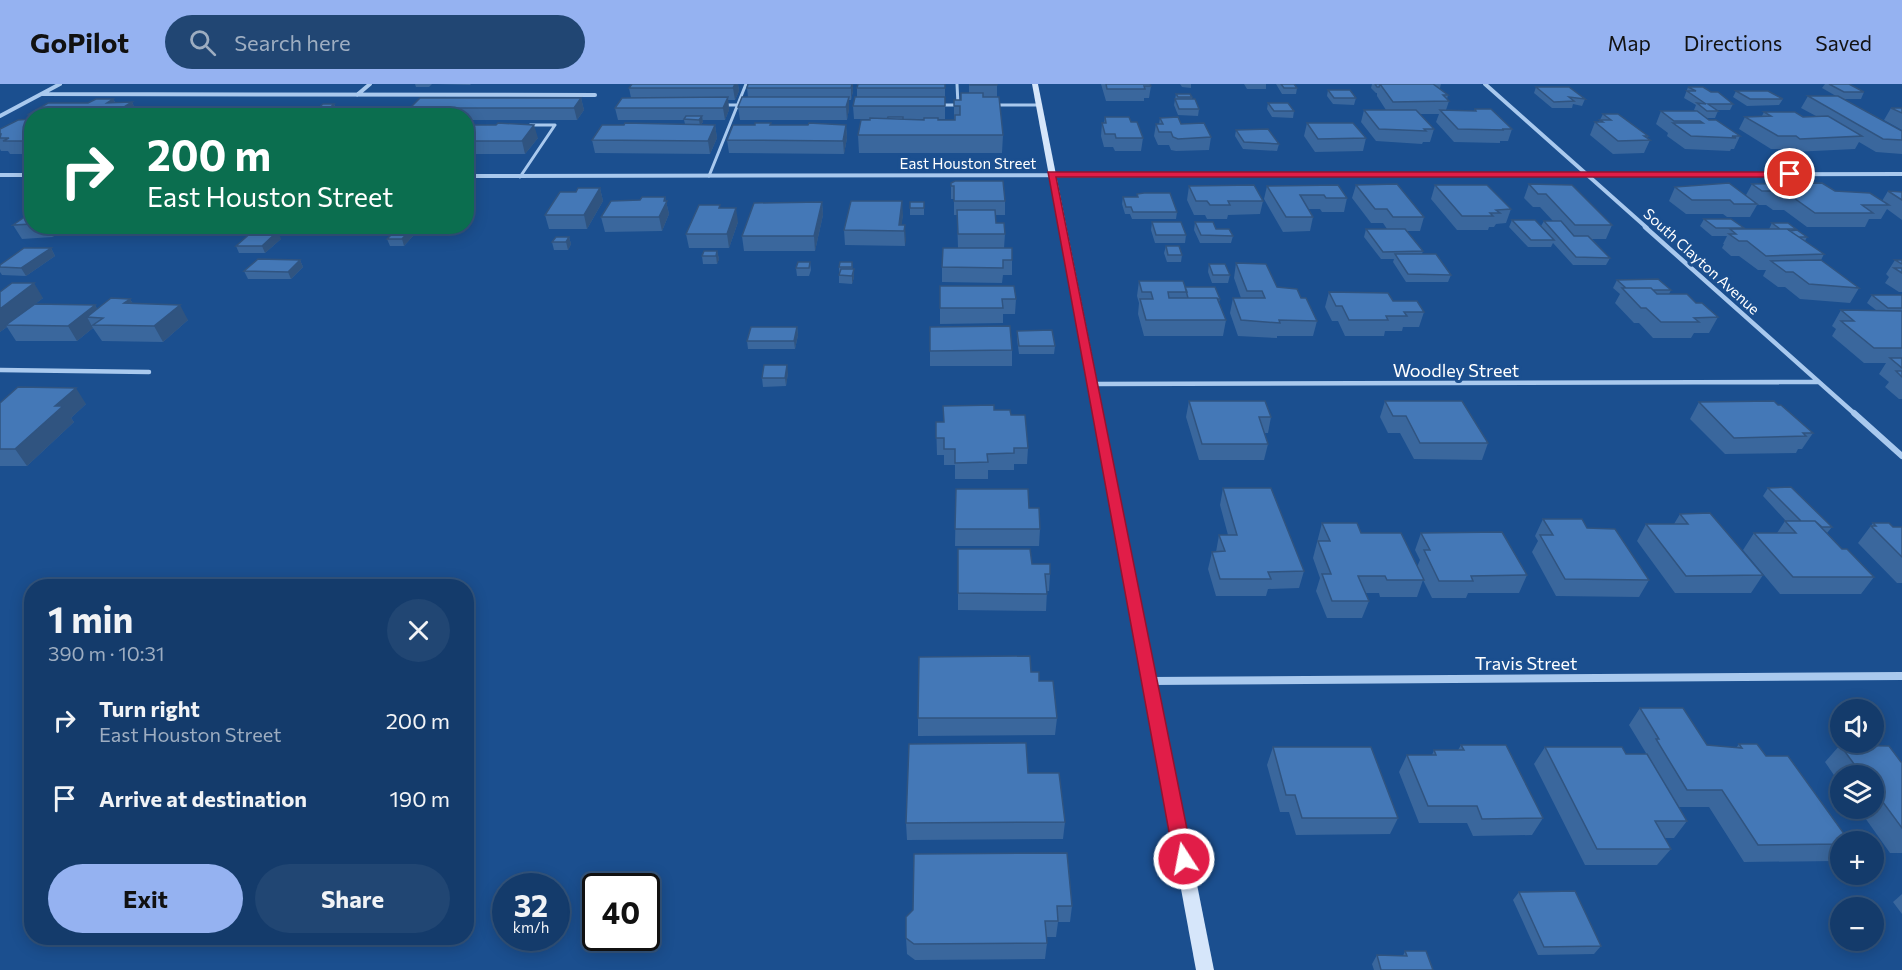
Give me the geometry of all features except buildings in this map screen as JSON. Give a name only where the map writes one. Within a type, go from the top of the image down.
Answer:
[{"type":"street","points":[[0,116],[60,84]]},
{"type":"street","points":[[357,95],[370,84]]},
{"type":"street","points":[[1035,84],[1205,970]]},
{"type":"street","name":"South Clayton Avenue","points":[[1485,84],[1902,456]]},
{"type":"street","points":[[42,94],[595,95]]},
{"type":"street","name":"East Houston Street","points":[[474,176],[1902,174]]},
{"type":"street","points":[[0,175],[24,175]]},
{"type":"street","points":[[0,370],[149,372]]},
{"type":"street","name":"Woodley Street","points":[[1092,384],[1819,382]]},
{"type":"street","name":"Travis Street","points":[[1150,681],[1902,675]]},
{"type":"lane","points":[[709,176],[746,84]]},
{"type":"lane","points":[[937,105],[958,105],[957,84]]},
{"type":"lane","points":[[715,105],[749,105]]},
{"type":"lane","points":[[993,105],[1039,105]]},
{"type":"lane","points":[[520,177],[555,125],[522,125]]},
{"type":"route","points":[[1184,859],[1051,174],[1790,174]]}]
